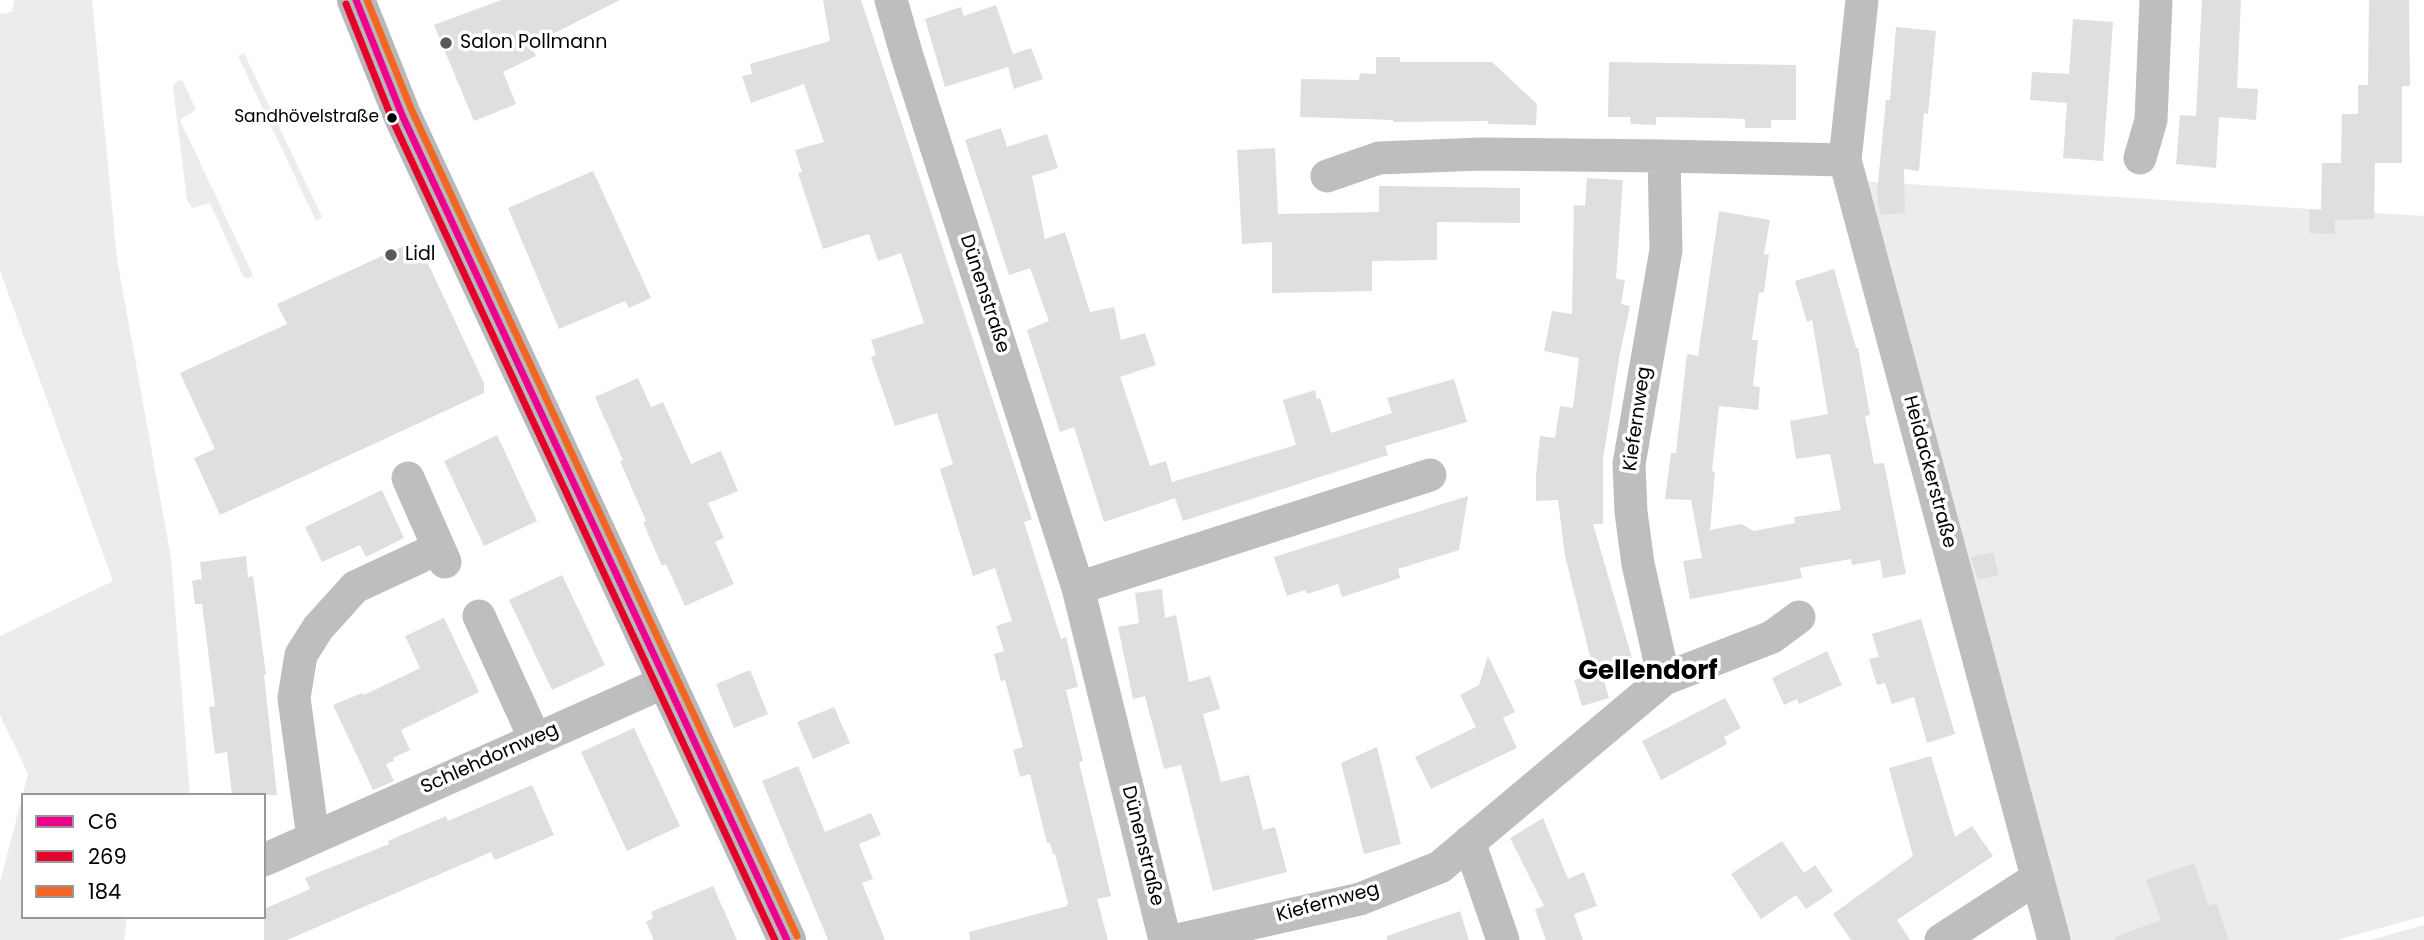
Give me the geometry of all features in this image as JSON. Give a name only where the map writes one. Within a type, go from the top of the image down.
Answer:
[{"type":"main road","points":[[356,0],[402,115],[787,940]]},
{"type":"street","name":"Dünenstraße","points":[[891,0],[1078,588],[1165,940]]},
{"type":"street","name":"Heidackerstraße","points":[[1862,0],[1845,160],[2054,940]]},
{"type":"street","points":[[2140,158],[2151,120],[2156,0]]},
{"type":"street","points":[[1327,176],[1379,158],[1480,154],[1845,160]]},
{"type":"street","name":"Kiefernweg","points":[[1664,156],[1666,250],[1629,464],[1631,512],[1638,564],[1664,680]]},
{"type":"street","points":[[1078,588],[1430,475]]},
{"type":"street","points":[[313,838],[294,698],[301,655],[318,628],[355,587],[442,555],[408,478]]},
{"type":"street","points":[[479,616],[535,739]]},
{"type":"street","name":"Kiefernweg","points":[[1177,940],[1360,898],[1440,867],[1664,680],[1772,637],[1799,617]]},
{"type":"street","name":"Schlehdornweg","points":[[266,859],[667,681]]},
{"type":"street","points":[[1469,842],[1503,940]]},
{"type":"street","points":[[1941,940],[2037,878]]},
{"type":"shaded area","points":[[14,0],[92,0],[117,259],[171,558],[190,793],[23,793],[28,774],[0,715],[0,636],[113,581],[0,271],[0,14],[12,12]]},
{"type":"shaded area","points":[[244,53],[322,217],[316,221],[238,56]]},
{"type":"shaded area","points":[[179,80],[183,81],[196,110],[180,120],[253,275],[248,279],[243,276],[210,203],[192,208],[187,200],[173,88]]},
{"type":"shaded area","points":[[1858,181],[2424,216],[2424,916],[2337,940],[2060,940]]},
{"type":"shaded area","points":[[21,801],[21,919],[127,919],[124,940],[0,940],[0,882]]},
{"type":"shaded area","points":[[2424,925],[2424,940],[2370,940]]},
{"type":"building","points":[[501,0],[620,0],[531,45],[536,56],[503,72],[516,104],[474,121],[434,25]]},
{"type":"building","points":[[823,0],[861,0],[1032,519],[1024,522],[1061,639],[1066,637],[1078,687],[1066,690],[1083,761],[1079,762],[1111,896],[1097,899],[1108,940],[970,940],[969,932],[1067,906],[1068,903],[1055,854],[1050,843],[1047,843],[1030,774],[1020,777],[1013,750],[1023,747],[1005,680],[1001,681],[994,654],[1004,651],[996,626],[1012,621],[995,568],[973,576],[940,469],[953,464],[937,413],[895,426],[871,357],[876,355],[871,340],[924,323],[901,253],[878,261],[869,234],[823,249],[798,173],[802,172],[795,150],[824,142],[804,84],[751,103],[742,76],[752,74],[750,64],[830,41]]},
{"type":"building","points":[[2202,0],[2241,0],[2237,88],[2258,89],[2256,120],[2219,117],[2216,168],[2176,164],[2180,115],[2196,116]]},
{"type":"building","points":[[2369,0],[2409,0],[2410,86],[2402,86],[2402,163],[2375,163],[2374,219],[2335,220],[2335,234],[2309,233],[2309,209],[2321,210],[2322,163],[2341,163],[2342,114],[2358,114],[2358,85],[2368,85]]},
{"type":"building","points":[[996,5],[1013,54],[1031,48],[1043,79],[1014,89],[1008,67],[945,87],[925,19],[961,7],[964,16]]},
{"type":"building","points":[[2073,19],[2113,22],[2103,161],[2063,158],[2067,103],[2030,100],[2032,72],[2069,74]]},
{"type":"building","points":[[1896,27],[1936,31],[1919,171],[1904,169],[1905,213],[1880,215],[1877,193],[1886,100],[1890,100]]},
{"type":"building","points":[[1376,57],[1400,57],[1400,62],[1492,62],[1537,104],[1536,125],[1488,124],[1488,121],[1393,122],[1300,117],[1301,79],[1359,80],[1360,73],[1376,74]]},
{"type":"building","points":[[1609,62],[1796,65],[1796,120],[1771,120],[1771,128],[1745,128],[1745,119],[1656,117],[1656,125],[1631,124],[1630,117],[1608,117]]},
{"type":"building","points":[[1001,128],[1007,147],[1047,134],[1058,168],[1032,176],[1045,239],[1065,232],[1090,312],[1114,307],[1121,340],[1145,333],[1156,365],[1120,377],[1150,466],[1166,461],[1172,482],[1296,445],[1283,400],[1315,390],[1331,433],[1392,413],[1387,398],[1454,379],[1467,422],[1385,446],[1388,455],[1183,521],[1175,498],[1104,522],[1074,427],[1060,432],[1027,330],[1049,321],[1030,268],[1009,275],[965,140]]},
{"type":"building","points":[[1275,148],[1278,214],[1379,212],[1379,186],[1520,188],[1520,223],[1437,222],[1437,260],[1372,261],[1372,291],[1272,293],[1272,242],[1242,244],[1237,150]]},
{"type":"building","points":[[593,171],[651,298],[629,308],[625,301],[559,329],[508,208]]},
{"type":"building","points":[[1587,178],[1623,180],[1616,279],[1625,280],[1621,304],[1630,306],[1603,459],[1603,524],[1593,524],[1632,658],[1593,668],[1565,556],[1558,500],[1536,501],[1540,436],[1555,438],[1560,406],[1573,408],[1579,358],[1544,351],[1552,311],[1572,314],[1574,205],[1585,206]]},
{"type":"building","points":[[1719,211],[1770,220],[1764,255],[1769,254],[1764,292],[1759,293],[1752,340],[1758,340],[1753,386],[1760,387],[1758,410],[1719,406],[1712,471],[1715,472],[1710,530],[1741,524],[1754,531],[1795,523],[1794,517],[1841,510],[1830,454],[1796,459],[1790,421],[1828,414],[1812,320],[1807,322],[1795,281],[1834,269],[1858,348],[1870,415],[1865,416],[1874,464],[1884,463],[1906,574],[1883,578],[1880,560],[1852,565],[1851,559],[1800,568],[1802,578],[1690,599],[1683,561],[1702,558],[1691,500],[1665,499],[1671,453],[1676,453],[1687,354],[1698,356]]},
{"type":"building","points":[[417,240],[484,383],[484,393],[220,515],[194,458],[215,449],[180,373],[287,324],[277,304]]},
{"type":"building","points":[[638,378],[651,407],[663,402],[691,464],[721,451],[738,491],[708,503],[724,538],[715,542],[734,584],[685,606],[666,564],[662,566],[643,522],[646,521],[620,461],[623,460],[595,397]]},
{"type":"building","points":[[497,435],[537,521],[484,546],[444,461]]},
{"type":"building","points":[[382,490],[404,538],[366,557],[360,545],[322,562],[305,527]]},
{"type":"building","points":[[1468,496],[1459,550],[1398,569],[1400,578],[1342,597],[1338,584],[1307,594],[1305,590],[1287,596],[1274,557]]},
{"type":"building","points":[[1993,552],[1999,575],[1978,580],[1971,557]]},
{"type":"building","points":[[246,556],[248,577],[253,576],[266,675],[277,795],[232,793],[227,752],[215,754],[209,707],[215,706],[202,604],[195,604],[192,581],[202,579],[200,562]]},
{"type":"building","points":[[562,575],[605,665],[552,690],[509,600]]},
{"type":"building","points":[[1162,589],[1165,618],[1176,615],[1189,682],[1210,676],[1220,709],[1203,714],[1221,782],[1249,775],[1263,830],[1275,827],[1287,872],[1213,891],[1181,765],[1164,769],[1145,696],[1133,699],[1118,627],[1139,623],[1135,593]]},
{"type":"building","points":[[444,618],[479,692],[401,730],[410,750],[386,764],[394,781],[373,790],[333,705],[362,693],[364,695],[420,668],[405,636]]},
{"type":"building","points":[[1921,619],[1955,734],[1927,743],[1914,697],[1892,704],[1885,683],[1877,685],[1869,659],[1879,657],[1872,634]]},
{"type":"building","points":[[1827,651],[1842,685],[1799,704],[1797,699],[1784,705],[1772,678]]},
{"type":"building","points":[[1488,656],[1515,712],[1503,718],[1517,748],[1431,789],[1415,757],[1476,727],[1460,695],[1479,685]]},
{"type":"building","points":[[750,670],[768,714],[734,728],[716,684]]},
{"type":"building","points":[[1602,673],[1609,698],[1582,706],[1574,680]]},
{"type":"building","points":[[1725,698],[1741,728],[1724,737],[1727,744],[1661,780],[1642,741]]},
{"type":"building","points":[[834,707],[850,743],[813,759],[797,722]]},
{"type":"building","points":[[634,728],[680,826],[627,851],[581,752]]},
{"type":"building","points":[[1377,747],[1401,844],[1364,854],[1341,763]]},
{"type":"building","points":[[1931,756],[1955,837],[1972,826],[1993,856],[1897,920],[1910,940],[1851,940],[1833,914],[1913,856],[1889,768]]},
{"type":"building","points":[[798,766],[825,832],[871,813],[881,835],[859,844],[873,879],[862,883],[885,940],[828,940],[762,781]]},
{"type":"building","points":[[532,785],[554,835],[495,860],[491,852],[287,940],[264,940],[266,908],[310,889],[305,878],[389,844],[388,841],[446,816],[448,821]]},
{"type":"building","points":[[1543,818],[1568,879],[1584,872],[1597,906],[1574,914],[1583,940],[1546,940],[1535,909],[1544,906],[1510,838]]},
{"type":"building","points":[[1782,841],[1804,873],[1815,865],[1833,891],[1806,909],[1796,895],[1761,919],[1731,874]]},
{"type":"building","points":[[2194,863],[2209,906],[2216,903],[2229,940],[2115,940],[2115,937],[2161,920],[2146,880]]},
{"type":"building","points":[[713,886],[737,940],[654,940],[646,922],[653,918],[651,912]]},
{"type":"building","points":[[1460,911],[1469,940],[1387,940],[1387,936]]},
{"type":"transit line","name":"C6","points":[[356,0],[402,115],[787,940]]},
{"type":"transit line","name":"184","points":[[367,0],[412,111],[797,936]]},
{"type":"transit line","name":"269","points":[[346,4],[392,119],[775,940]]},
{"type":"place","name":"Salon Pollmann","points":[[446,43]]},
{"type":"place","name":"Sandhövelstraße","points":[[392,118]]},
{"type":"place","name":"Lidl","points":[[391,255]]},
{"type":"district","name":"Gellendorf","points":[[1648,672]]}]
